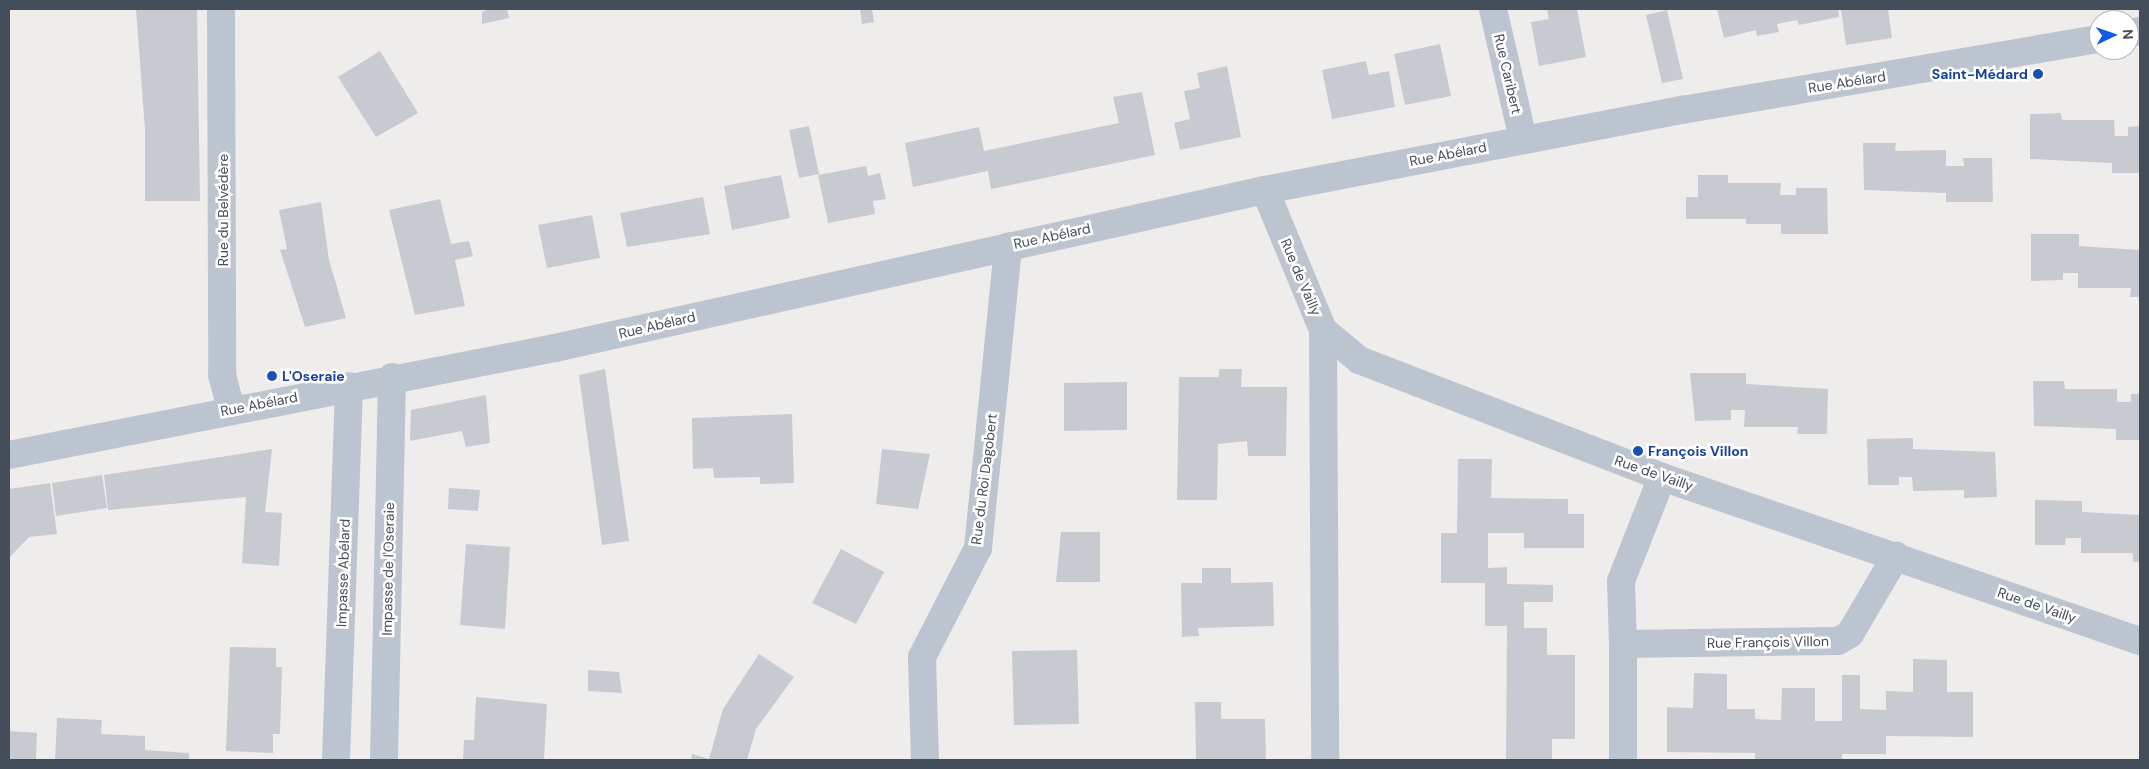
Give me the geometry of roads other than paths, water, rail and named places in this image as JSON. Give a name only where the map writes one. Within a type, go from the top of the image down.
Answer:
[{"type":"street","name":"Rue du Belvédère","points":[[221,9],[222,374],[231,409]]},
{"type":"street","name":"Rue Caribert","points":[[1494,9],[1524,139]]},
{"type":"street","name":"Rue Abélard","points":[[9,455],[392,377],[555,348],[1265,190],[1524,139],[2089,41]]},
{"type":"street","name":"Rue de Vailly","points":[[1265,190],[1323,330],[1359,360],[1662,477],[2140,641]]},
{"type":"street","name":"Rue du Roi Dagobert","points":[[925,760],[922,657],[978,548],[1008,246]]},
{"type":"street","points":[[1323,330],[1325,760]]},
{"type":"street","name":"Impasse de l'Oseraie","points":[[384,760],[392,377]]},
{"type":"street","name":"Impasse Abélard","points":[[336,760],[349,386]]},
{"type":"street","points":[[1623,760],[1621,581],[1662,477]]},
{"type":"street","name":"Rue François Villon","points":[[1623,644],[1838,641],[1850,634],[1896,556]]},
{"type":"place","name":"Saint-Médard","points":[[2038,74]]},
{"type":"place","name":"L'Oseraie","points":[[272,376]]},
{"type":"place","name":"François Villon","points":[[1638,451]]}]
